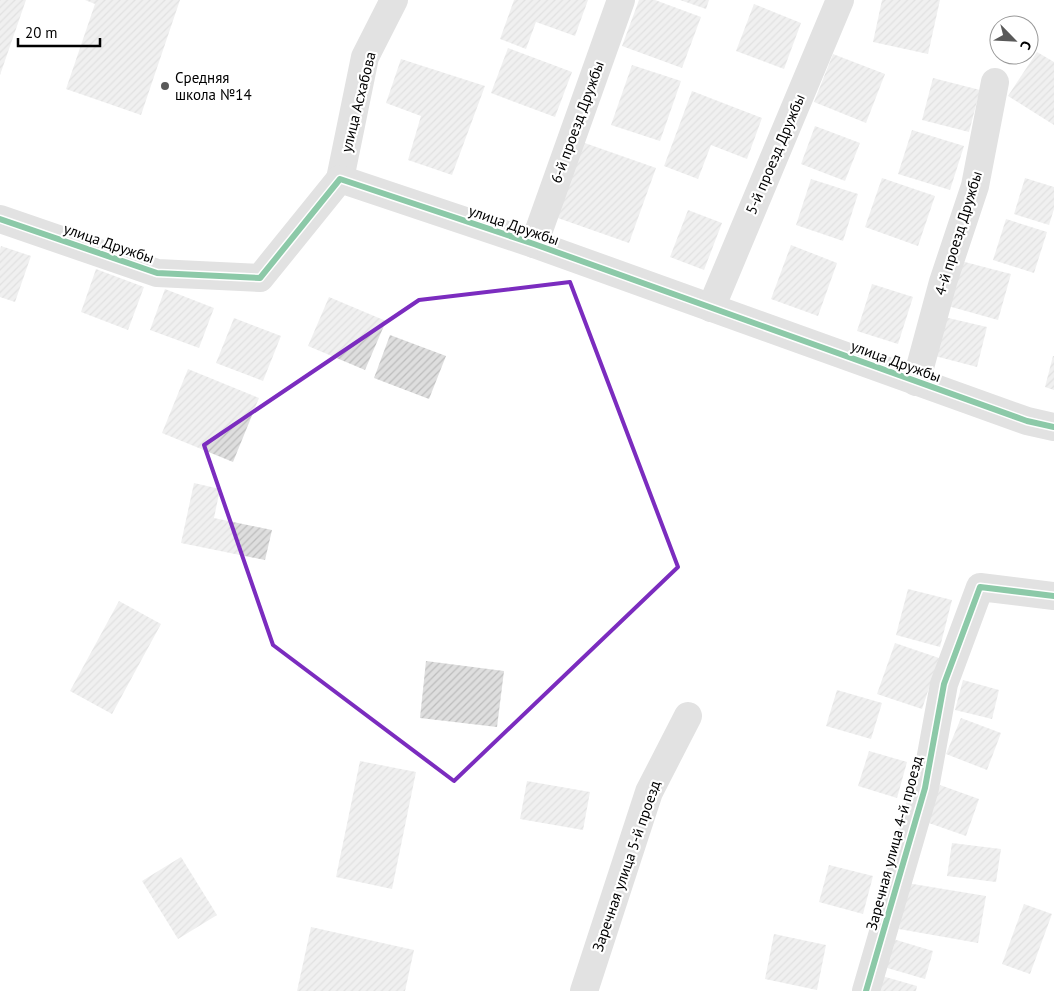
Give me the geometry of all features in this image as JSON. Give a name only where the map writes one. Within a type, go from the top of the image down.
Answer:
[{"type":"street","name":"улица Асхабова","points":[[340,179],[365,57],[394,0]]},
{"type":"street","name":"6-й проезд Дружбы","points":[[534,244],[621,0]]},
{"type":"street","name":"5-й проезд Дружбы","points":[[711,308],[840,0]]},
{"type":"street","name":"4-й проезд Дружбы","points":[[916,382],[943,282],[975,186],[995,82]]},
{"type":"street","name":"улица Дружбы","points":[[0,219],[157,273],[260,278],[340,179],[534,244],[1026,421],[1054,427]]},
{"type":"street","name":"Заречная улица 4-й проезд","points":[[866,991],[924,788],[944,684],[980,587],[1054,596]]},
{"type":"street","name":"Заречная улица 5-й проезд","points":[[584,991],[649,792],[688,716]]},
{"type":"highlighted area","points":[[570,282],[678,567],[454,781],[273,645],[204,445],[419,300]]},
{"type":"building","points":[[0,0],[26,0],[0,75]]},
{"type":"building","points":[[85,0],[180,0],[141,115],[66,89],[95,4]]},
{"type":"building","points":[[514,0],[588,0],[575,36],[536,22],[526,49],[500,39]]},
{"type":"building","points":[[639,0],[655,0],[701,17],[682,68],[622,46]]},
{"type":"building","points":[[680,0],[709,0],[706,9]]},
{"type":"building","points":[[882,0],[940,0],[928,54],[873,42]]},
{"type":"building","points":[[754,4],[801,23],[784,69],[736,51]]},
{"type":"building","points":[[508,48],[572,72],[555,117],[491,93]]},
{"type":"building","points":[[1039,53],[1054,62],[1054,125],[1008,96],[1028,65],[1039,65]]},
{"type":"building","points":[[833,54],[885,74],[866,123],[814,102]]},
{"type":"building","points":[[401,59],[485,86],[452,175],[408,160],[421,116],[386,103]]},
{"type":"building","points":[[632,65],[681,81],[660,141],[611,125]]},
{"type":"building","points":[[933,78],[980,90],[969,132],[922,120]]},
{"type":"building","points":[[692,91],[762,118],[747,159],[711,145],[698,179],[664,166]]},
{"type":"building","points":[[815,126],[860,143],[845,181],[801,164]]},
{"type":"building","points":[[912,130],[964,146],[950,190],[898,174]]},
{"type":"building","points":[[582,142],[656,168],[629,243],[555,217]]},
{"type":"building","points":[[882,178],[935,196],[918,246],[865,227]]},
{"type":"building","points":[[1025,178],[1054,187],[1054,209],[1049,225],[1014,214]]},
{"type":"building","points":[[811,179],[858,194],[843,241],[796,225]]},
{"type":"building","points":[[688,210],[722,223],[704,270],[670,257]]},
{"type":"building","points":[[1006,219],[1047,232],[1034,273],[993,260]]},
{"type":"building","points":[[791,245],[837,263],[818,316],[771,299]]},
{"type":"building","points":[[1,246],[31,256],[15,302],[0,297]]},
{"type":"building","points":[[961,261],[1011,274],[998,320],[948,306]]},
{"type":"building","points":[[96,269],[144,287],[128,330],[81,312]]},
{"type":"building","points":[[872,284],[913,297],[898,344],[857,331]]},
{"type":"building","points":[[165,289],[214,308],[199,348],[150,330]]},
{"type":"building","points":[[329,297],[386,321],[365,370],[308,346]]},
{"type":"building","points":[[944,317],[987,327],[977,367],[935,356]]},
{"type":"building","points":[[234,318],[281,336],[263,381],[216,363]]},
{"type":"building","points":[[390,335],[446,356],[429,399],[374,378]]},
{"type":"building","points":[[1054,356],[1054,390],[1045,387]]},
{"type":"building","points":[[188,369],[259,398],[233,462],[162,433]]},
{"type":"building","points":[[194,483],[220,489],[214,518],[272,530],[265,560],[181,543]]},
{"type":"building","points":[[908,589],[952,600],[940,647],[896,635]]},
{"type":"building","points":[[119,601],[161,624],[112,714],[70,691]]},
{"type":"building","points":[[895,643],[939,658],[922,709],[877,694]]},
{"type":"building","points":[[426,661],[504,671],[497,727],[420,718]]},
{"type":"building","points":[[963,680],[999,690],[992,719],[955,710]]},
{"type":"building","points":[[837,690],[882,703],[871,739],[826,726]]},
{"type":"building","points":[[961,718],[1001,733],[987,770],[946,754]]},
{"type":"building","points":[[869,751],[907,762],[897,798],[858,786]]},
{"type":"building","points":[[360,761],[416,772],[392,889],[336,877]]},
{"type":"building","points":[[527,781],[590,792],[583,830],[520,819]]},
{"type":"building","points":[[940,785],[979,799],[966,836],[926,822]]},
{"type":"building","points":[[952,843],[1001,849],[996,882],[947,876]]},
{"type":"building","points":[[181,857],[217,915],[178,939],[142,881]]},
{"type":"building","points":[[829,865],[873,876],[863,914],[819,902]]},
{"type":"building","points":[[907,883],[986,896],[978,943],[899,929]]},
{"type":"building","points":[[1024,904],[1052,914],[1030,974],[1002,964]]},
{"type":"building","points":[[311,927],[414,950],[405,991],[297,991]]},
{"type":"building","points":[[774,934],[826,945],[817,990],[765,979]]},
{"type":"building","points":[[893,939],[933,951],[925,979],[884,967]]},
{"type":"building","points":[[882,976],[917,986],[916,991],[878,991]]},
{"type":"cycle path","points":[[0,219],[157,273],[260,278],[340,179],[534,244],[1027,421],[1054,427]]},
{"type":"cycle path","points":[[866,991],[925,788],[944,684],[980,587],[1054,596]]},
{"type":"place","name":"Средняя школа №14","points":[[165,86]]}]
